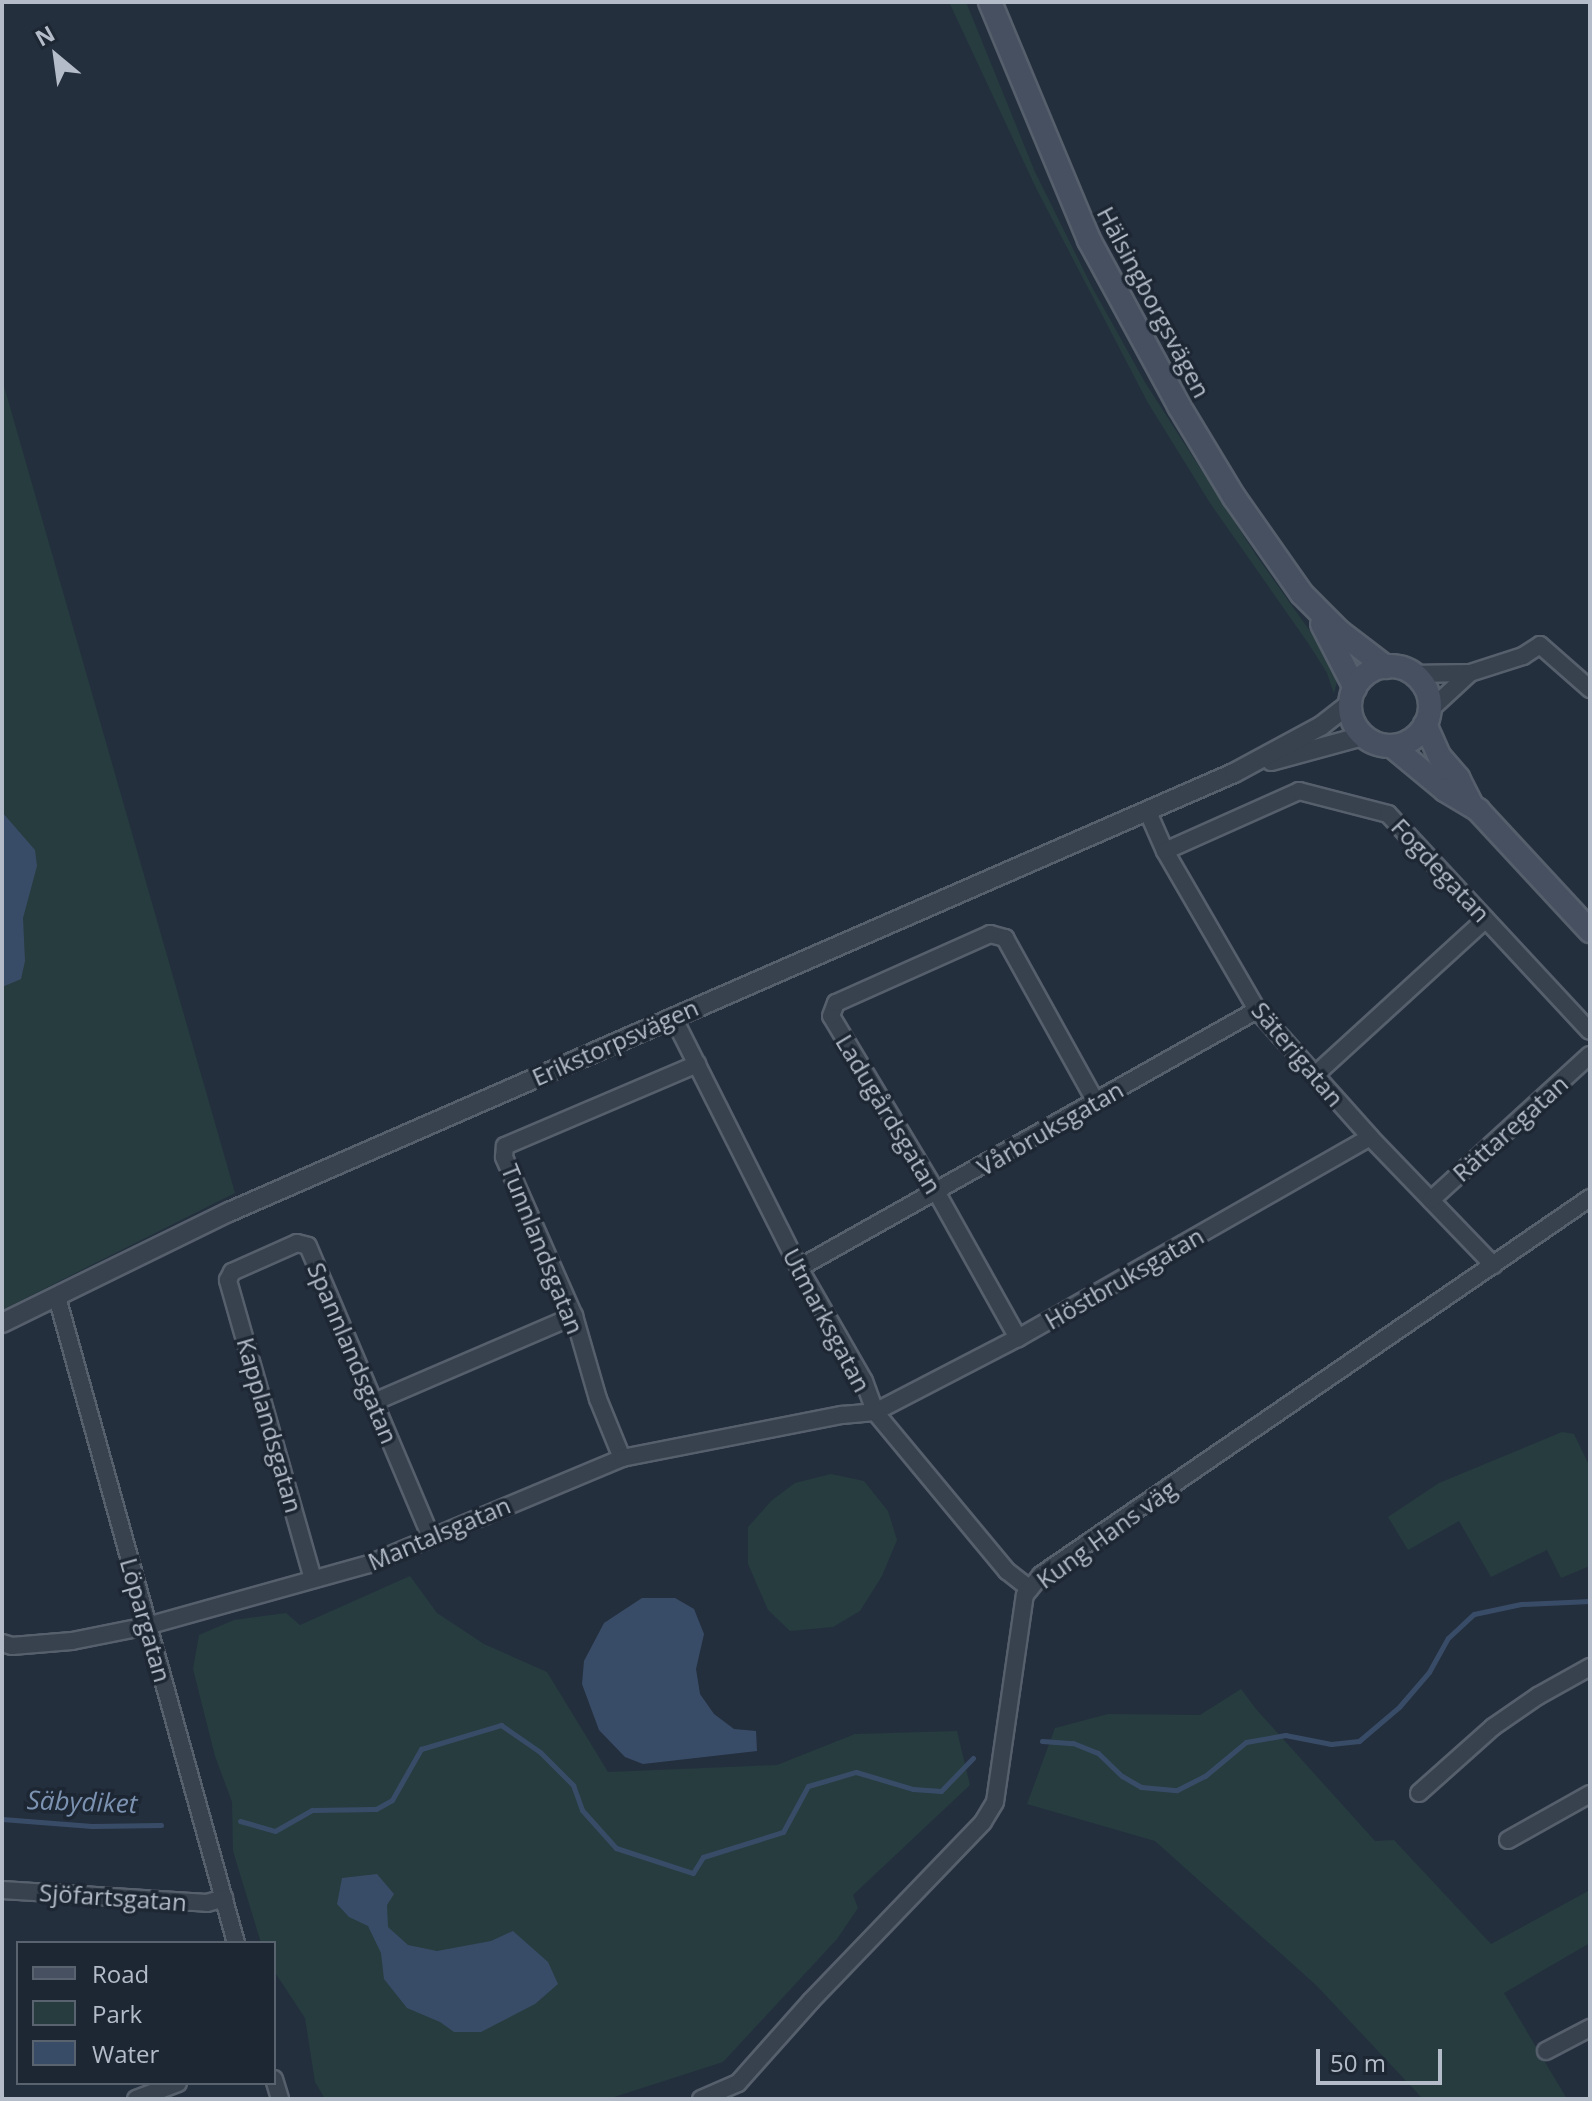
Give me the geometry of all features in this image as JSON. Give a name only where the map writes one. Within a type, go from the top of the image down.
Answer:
[{"type":"main road","name":"Hälsingborgsvägen","points":[[990,2],[1089,240],[1135,329],[1234,497],[1311,605],[1352,695]]},
{"type":"main road","name":"Hälsingborgsvägen","points":[[1311,605],[1386,667]]},
{"type":"main road","points":[[1427,718],[1411,739],[1392,746],[1374,743],[1363,736],[1353,721],[1352,695],[1368,673],[1386,667],[1412,674],[1424,686],[1427,718],[1440,757],[1458,778],[1473,806],[1590,931]]},
{"type":"main road","points":[[1392,746],[1445,790],[1473,806]]},
{"type":"street","points":[[1412,674],[1470,673],[1523,656],[1540,645],[1590,689]]},
{"type":"street","points":[[1427,718],[1470,673]]},
{"type":"street","name":"Erikstorpsvägen","points":[[2,1323],[229,1212],[1234,773],[1321,726],[1352,695]]},
{"type":"street","name":"Erikstorpsvägen","points":[[1234,773],[1363,736]]},
{"type":"street","name":"Fogdegatan","points":[[1165,851],[1299,791],[1388,814],[1398,821],[1590,1031]]},
{"type":"street","name":"Säterigatan","points":[[1147,810],[1165,851],[1257,1010],[1370,1137],[1493,1265]]},
{"type":"street","points":[[1315,1075],[1486,919]]},
{"type":"street","name":"Ladugårdsgatan","points":[[1018,1338],[937,1193],[831,1016],[836,1003],[990,934],[1005,938],[1096,1102]]},
{"type":"street","name":"Vårbruksgatan","points":[[799,1268],[1257,1010]]},
{"type":"street","name":"Utmarksgatan","points":[[673,1017],[799,1268],[864,1381],[875,1412],[1007,1571],[1030,1589]]},
{"type":"street","name":"Rättaregatan","points":[[1431,1200],[1590,1055]]},
{"type":"street","name":"Tunnlandsgatan","points":[[622,1458],[598,1399],[574,1316],[504,1157],[505,1146],[697,1064]]},
{"type":"street","name":"Höstbruksgatan","points":[[875,1412],[1018,1338],[1370,1137]]},
{"type":"street","name":"Kung Hans väg","points":[[701,2099],[738,2083],[811,2001],[983,1822],[995,1802],[1025,1595],[1041,1575],[1590,1198]]},
{"type":"street","name":"Spannlandsgatan","points":[[232,1272],[297,1243],[308,1246],[431,1537]]},
{"type":"street","name":"Kapplandsgatan","points":[[232,1272],[228,1280],[313,1579]]},
{"type":"street","name":"Löpargatan","points":[[57,1297],[235,1941]]},
{"type":"street","points":[[374,1402],[574,1316]]},
{"type":"street","name":"Mantalsgatan","points":[[2,1643],[12,1646],[72,1641],[147,1626],[369,1564],[622,1458],[842,1415],[875,1412]]},
{"type":"street","points":[[1419,1793],[1493,1727],[1538,1696],[1590,1667]]},
{"type":"street","points":[[1508,1840],[1590,1794]]},
{"type":"street","name":"Sjöfartsgatan","points":[[2,1890],[207,1903],[224,1898]]},
{"type":"street","points":[[1546,2051],[1590,2028]]},
{"type":"street","points":[[136,2099],[173,2085]]},
{"type":"green space","points":[[949,2],[966,2],[1035,172],[1092,287],[1146,384],[1256,555],[1339,672],[1334,694],[1327,673],[1308,643],[1210,503],[1148,403],[1036,188]]},
{"type":"green space","points":[[2,379],[235,1193],[2,1310]]},
{"type":"green space","points":[[1562,1432],[1574,1434],[1590,1467],[1590,1566],[1561,1578],[1547,1550],[1491,1577],[1459,1521],[1408,1550],[1388,1517],[1439,1483]]},
{"type":"green space","points":[[831,1474],[864,1481],[888,1511],[897,1540],[882,1576],[860,1611],[833,1627],[790,1631],[768,1610],[748,1564],[748,1527],[771,1501],[795,1483]]},
{"type":"green space","points":[[410,1576],[437,1613],[484,1644],[547,1672],[608,1772],[777,1765],[855,1734],[957,1731],[970,1785],[853,1895],[858,1908],[837,1939],[723,2062],[608,2099],[325,2099],[315,2082],[305,2018],[276,1974],[276,1941],[260,1941],[233,1851],[232,1802],[215,1756],[193,1669],[199,1635],[234,1620],[286,1613],[300,1625]]},
{"type":"green space","points":[[1241,1689],[1375,1841],[1394,1840],[1491,1944],[1590,1890],[1590,1943],[1504,1993],[1567,2099],[1423,2099],[1316,1985],[1155,1841],[1027,1804],[1055,1728],[1108,1714],[1200,1715]]},
{"type":"water","points":[[2,812],[35,850],[37,866],[23,918],[25,961],[21,979],[2,987]]},
{"type":"water","points":[[642,1598],[675,1598],[694,1609],[704,1634],[696,1669],[700,1694],[714,1714],[734,1729],[756,1731],[757,1751],[643,1764],[625,1757],[599,1730],[582,1684],[584,1661],[604,1623]]},
{"type":"water","points":[[377,1874],[394,1894],[387,1905],[388,1927],[408,1945],[437,1951],[491,1941],[513,1931],[548,1962],[558,1984],[535,2004],[481,2032],[454,2032],[440,2022],[407,2008],[384,1979],[381,1953],[368,1926],[349,1917],[337,1904],[342,1878]]},
{"type":"waterway","points":[[1042,1741],[1073,1743],[1098,1753],[1122,1776],[1141,1787],[1177,1790],[1205,1776],[1246,1742],[1285,1735],[1331,1744],[1359,1741],[1399,1707],[1429,1672],[1448,1638],[1474,1614],[1521,1604],[1590,1601]]},
{"type":"waterway","points":[[240,1821],[275,1831],[312,1810],[376,1809],[392,1800],[421,1749],[501,1725],[540,1752],[573,1785],[582,1810],[616,1848],[693,1873],[703,1857],[783,1832],[808,1786],[856,1772],[913,1789],[941,1791],[973,1758]]},
{"type":"waterway","name":"Säbydiket","points":[[2,1819],[92,1826],[161,1825]]}]
